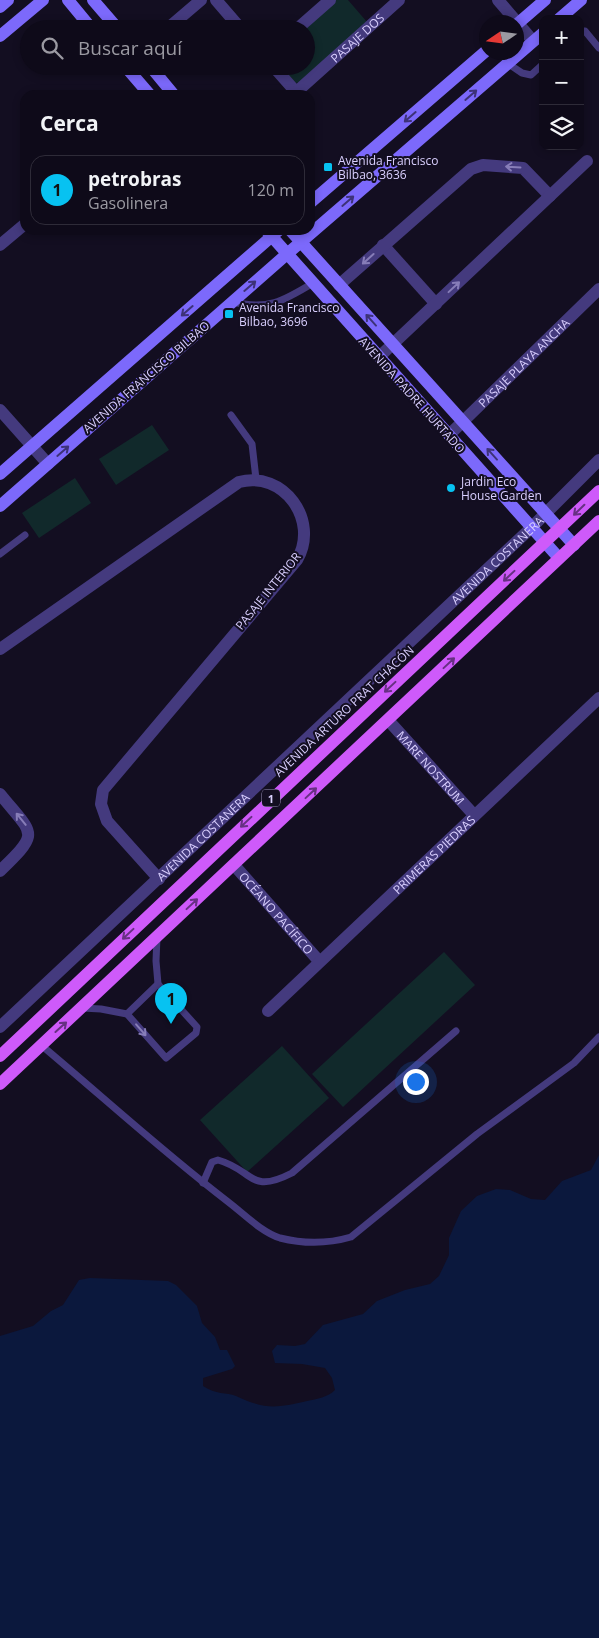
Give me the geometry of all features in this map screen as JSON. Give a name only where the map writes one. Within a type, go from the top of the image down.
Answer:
[{"type":"main road","points":[[0,7],[8,0]]},
{"type":"main road","points":[[0,36],[43,0]]},
{"type":"main road","points":[[68,0],[85,20]]},
{"type":"main road","points":[[93,0],[110,20]]},
{"type":"main road","points":[[524,18],[545,0]]},
{"type":"main road","points":[[564,15],[581,0]]},
{"type":"main road","name":"AVENIDA FRANCISCO BILBAO","points":[[315,229],[538,37]]},
{"type":"main road","points":[[315,199],[479,56]]},
{"type":"main road","points":[[133,75],[146,90]]},
{"type":"main road","points":[[157,75],[170,90]]},
{"type":"main road","name":"AVENIDA FRANCISCO BILBAO","points":[[0,474],[269,235]]},
{"type":"main road","name":"AVENIDA PADRE HURTADO","points":[[274,235],[287,254],[559,558]]},
{"type":"main road","name":"AVENIDA PADRE HURTADO","points":[[294,235],[574,545]]},
{"type":"main road","name":"AVENIDA FRANCISCO BILBAO","points":[[0,506],[308,235]]},
{"type":"main road","name":"AVENIDA ARTURO PRAT CHACÓN","points":[[0,1056],[599,490]]},
{"type":"main road","name":"1","points":[[0,1084],[599,521]]},
{"type":"street","points":[[178,20],[201,0]]},
{"type":"street","points":[[216,0],[233,20]]},
{"type":"street","points":[[307,20],[330,0]]},
{"type":"street","name":"PASAJE DOS","points":[[298,90],[399,0]]},
{"type":"street","points":[[498,0],[510,15]]},
{"type":"street","points":[[524,28],[538,37]]},
{"type":"street","points":[[280,75],[291,90]]},
{"type":"street","points":[[379,357],[586,161]]},
{"type":"street","points":[[339,285],[466,173],[477,166],[523,168],[550,196]]},
{"type":"street","points":[[0,245],[20,228]]},
{"type":"street","points":[[383,245],[436,304]]},
{"type":"street","name":"PASAJE PLAYA ANCHA","points":[[449,436],[599,290]]},
{"type":"street","points":[[0,410],[48,464]]},
{"type":"street","name":"AVENIDA COSTANERA","points":[[0,1027],[531,528],[599,460]]},
{"type":"street","points":[[0,649],[231,486],[239,482],[256,479]]},
{"type":"street","name":"PASAJE INTERIOR","points":[[159,879],[107,821],[102,810],[101,796],[106,783],[302,552],[306,533],[298,509],[279,489],[256,479]]},
{"type":"street","name":"PRIMERAS PIEDRAS","points":[[268,1011],[599,698]]},
{"type":"street","name":"MARE NOSTRUM","points":[[388,720],[474,815]]},
{"type":"street","points":[[0,794],[28,828],[29,839],[27,845],[0,871]]},
{"type":"street","name":"OCÉANO PACÍFICO","points":[[234,865],[319,961]]},
{"type":"lane","points":[[584,31],[599,48]]},
{"type":"lane","points":[[508,63],[522,73],[531,75],[539,68]]},
{"type":"lane","points":[[232,302],[254,307],[270,305],[293,296],[313,283]]},
{"type":"lane","points":[[231,415],[252,444],[256,479]]},
{"type":"lane","points":[[0,554],[26,535]]},
{"type":"lane","points":[[82,1008],[102,1009],[127,1014],[166,1058],[196,1033],[196,1027],[158,984],[156,961],[157,936]]},
{"type":"lane","points":[[127,1014],[158,984]]},
{"type":"lane","points":[[203,1183],[212,1162],[218,1160],[258,1183],[270,1183],[292,1173],[456,1031]]},
{"type":"lane","points":[[41,1045],[203,1183],[261,1227],[278,1237],[309,1243],[332,1242],[351,1237],[477,1134],[574,1063],[599,1037]]},
{"type":"green space","points":[[335,0],[348,0],[367,22],[315,69],[315,20]]},
{"type":"green space","points":[[288,75],[308,75],[300,82],[296,83]]},
{"type":"green space","points":[[152,425],[169,450],[116,485],[99,459]]},
{"type":"green space","points":[[75,478],[91,503],[39,538],[22,513]]},
{"type":"green space","points":[[444,952],[475,985],[343,1107],[312,1074]]},
{"type":"green space","points":[[282,1046],[329,1098],[247,1172],[200,1120]]},
{"type":"water","points":[[599,1155],[599,1638],[0,1638],[0,1336],[33,1326],[51,1311],[63,1305],[79,1280],[90,1278],[168,1281],[176,1285],[197,1306],[202,1323],[215,1337],[220,1350],[227,1350],[235,1366],[232,1369],[203,1378],[203,1386],[212,1391],[232,1395],[263,1406],[287,1405],[322,1397],[335,1390],[332,1378],[325,1368],[302,1364],[275,1363],[272,1351],[277,1345],[295,1346],[305,1344],[323,1325],[363,1314],[377,1301],[405,1290],[430,1284],[439,1276],[449,1255],[449,1238],[461,1211],[477,1196],[496,1189],[510,1190],[531,1199],[545,1200],[562,1181],[591,1170]]},
{"type":"place","name":"Avenida Francisco Bilbao, 3636","points":[[328,167]]},
{"type":"place","name":"Avenida Francisco Bilbao, 3696","points":[[229,314]]},
{"type":"place","name":"Jardin Eco House Garden","points":[[451,488]]},
{"type":"place","name":"petrobras","points":[[171,1024]]}]
